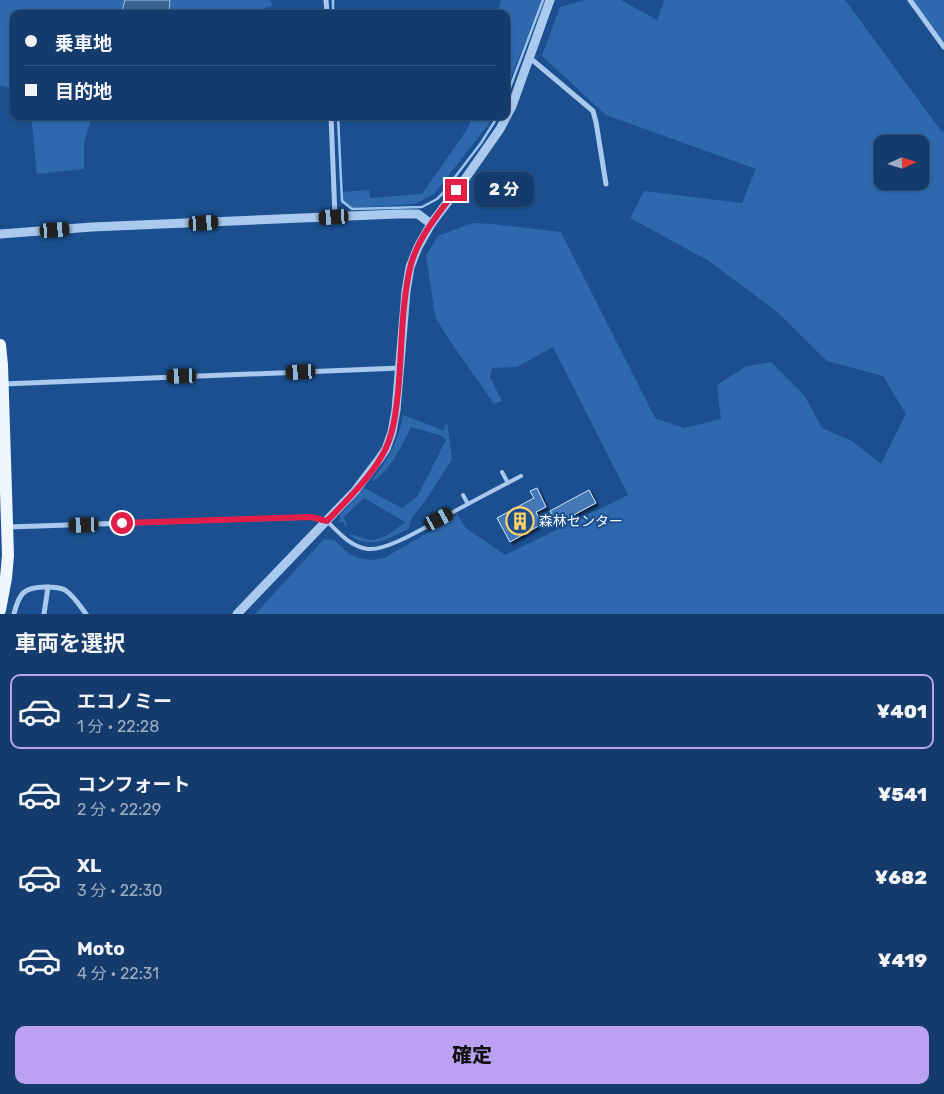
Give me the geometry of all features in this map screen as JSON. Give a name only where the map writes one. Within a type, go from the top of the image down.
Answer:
[{"type":"main road","points":[[0,345],[8,527],[6,578],[0,610]]},
{"type":"street","points":[[510,110],[550,0]]},
{"type":"street","points":[[910,0],[944,47]]},
{"type":"street","points":[[530,58],[593,112],[606,184]]},
{"type":"street","points":[[331,120],[334,217]]},
{"type":"street","points":[[237,614],[356,491],[386,449],[395,417],[406,291],[410,267],[418,247],[431,224],[465,179],[505,120]]},
{"type":"street","points":[[0,234],[92,227],[418,214],[431,224]]},
{"type":"street","points":[[3,384],[400,368]]},
{"type":"street","points":[[8,527],[311,517],[327,521]]},
{"type":"street","points":[[14,614],[17,602],[28,589],[34,587],[58,588],[66,591],[86,614]]},
{"type":"street","points":[[44,614],[48,587]]},
{"type":"lane","points":[[502,472],[508,483]]},
{"type":"lane","points":[[327,521],[352,543],[369,549],[379,548],[406,537],[521,476]]},
{"type":"lane","points":[[463,494],[468,504]]},
{"type":"shaded area","points":[[0,0],[125,0],[122,10],[10,10],[10,89],[0,85]]},
{"type":"shaded area","points":[[125,0],[170,0],[169,10],[122,10]]},
{"type":"shaded area","points":[[170,0],[270,0],[273,6],[260,10],[169,10]]},
{"type":"shaded area","points":[[501,0],[542,0],[510,80],[510,10],[498,10]]},
{"type":"shaded area","points":[[585,0],[621,0],[657,20],[665,0],[845,0],[942,132],[944,131],[944,614],[255,614],[324,539],[334,540],[349,554],[358,558],[371,560],[384,558],[457,514],[466,528],[505,555],[628,495],[553,347],[517,367],[492,368],[490,377],[502,401],[494,404],[435,316],[426,256],[438,236],[472,223],[561,232],[655,418],[684,428],[721,419],[717,385],[747,366],[771,362],[804,395],[822,428],[852,441],[881,464],[906,414],[883,376],[827,361],[776,311],[709,261],[630,218],[644,191],[742,203],[756,169],[606,115],[542,56],[560,7]]},
{"type":"shaded area","points":[[913,0],[944,0],[944,42]]},
{"type":"shaded area","points":[[31,120],[91,120],[84,142],[84,169],[37,174]]},
{"type":"shaded area","points":[[471,120],[491,120],[434,194],[415,204],[352,208],[342,200],[342,192],[369,190],[370,198],[422,194],[468,128]]},
{"type":"shaded area","points":[[403,415],[443,431],[447,422],[452,459],[426,500],[413,516],[408,529],[386,539],[365,542],[349,535],[371,540],[382,538],[405,522],[364,498],[344,517],[346,527],[343,521],[339,523],[340,515],[364,488],[402,508],[417,497],[446,440],[442,436],[411,427],[391,463],[373,481],[392,449],[399,433]]},
{"type":"building","name":"森林センター","points":[[537,488],[546,507],[536,512],[542,524],[510,542],[497,518],[534,498],[530,491]]},
{"type":"building","points":[[589,490],[596,503],[557,524],[550,511]]},
{"type":"waterway","points":[[333,0],[333,10]]},
{"type":"waterway","points":[[510,87],[543,0]]},
{"type":"waterway","points":[[338,120],[342,201],[352,209],[422,207],[437,199],[481,143],[495,120]]},
{"type":"place","name":"森林センター","points":[[520,521]]},
{"type":"route","points":[[122,523],[311,517],[327,521],[356,491],[386,449],[392,432],[396,410],[406,291],[410,267],[424,233],[456,190]]}]
